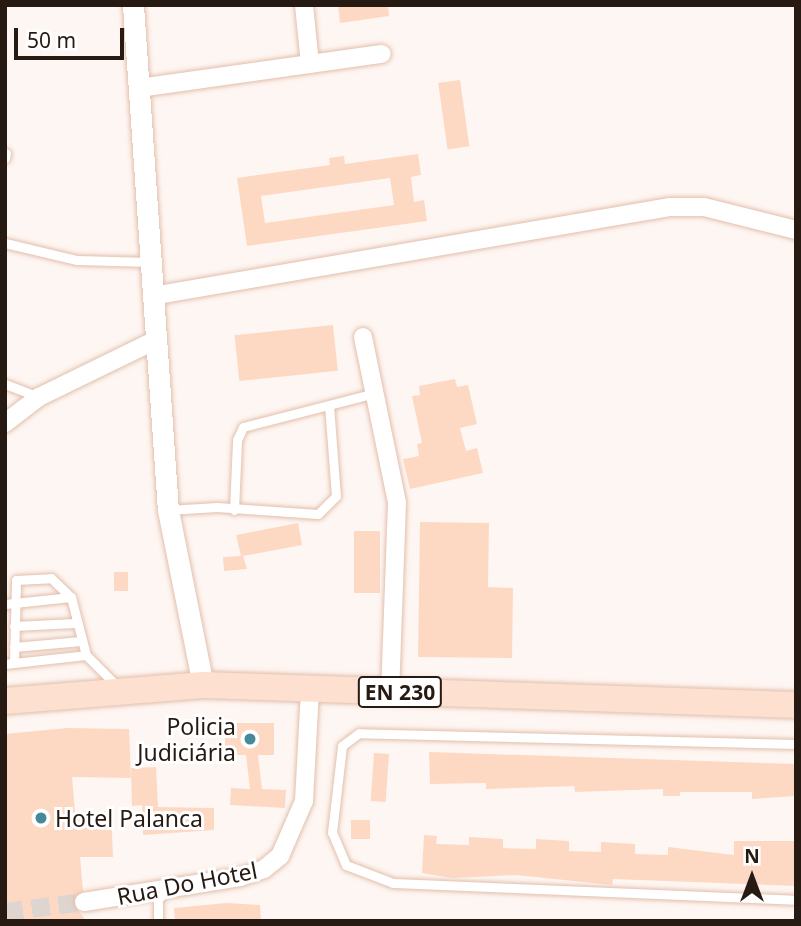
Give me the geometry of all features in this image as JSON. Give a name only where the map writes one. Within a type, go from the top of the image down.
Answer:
[{"type":"main road","name":"EN 230","points":[[5,701],[203,685],[796,705]]},
{"type":"street","points":[[133,5],[153,341],[168,510],[203,685]]},
{"type":"street","points":[[304,5],[310,64]]},
{"type":"street","points":[[139,88],[382,54]]},
{"type":"street","points":[[152,296],[670,207],[704,207],[796,230]]},
{"type":"street","points":[[363,337],[397,503],[390,691]]},
{"type":"street","points":[[5,423],[39,397],[153,341]]},
{"type":"street","name":"Rua Do Hotel","points":[[84,902],[240,877],[264,869],[280,856],[304,801],[310,689]]},
{"type":"lane","points":[[5,243],[77,260],[150,262]]},
{"type":"lane","points":[[5,384],[39,397]]},
{"type":"lane","points":[[234,510],[237,440],[243,427],[376,393]]},
{"type":"lane","points":[[168,510],[318,514],[328,507],[336,496],[328,405]]},
{"type":"lane","points":[[86,655],[10,664],[14,647],[14,626],[9,603],[16,580],[51,578],[71,597],[75,623],[86,655],[122,690]]},
{"type":"lane","points":[[9,603],[71,597]]},
{"type":"lane","points":[[14,626],[75,623]]},
{"type":"lane","points":[[14,647],[81,641]]},
{"type":"lane","points":[[796,744],[359,733],[342,746],[332,832],[346,865],[393,883],[796,900]]},
{"type":"lane","points":[[158,921],[158,899],[168,890]]},
{"type":"building","points":[[338,5],[388,5],[389,16],[340,23]]},
{"type":"building","points":[[460,80],[469,146],[448,149],[438,83]]},
{"type":"building","points":[[418,154],[421,175],[411,177],[414,202],[424,200],[427,221],[247,246],[237,178],[330,165],[329,158],[344,156],[345,164]],"holes":[[[390,178],[394,205],[265,223],[261,196]]]},
{"type":"building","points":[[333,325],[338,371],[239,381],[235,335]]},
{"type":"building","points":[[455,379],[457,387],[468,385],[477,424],[460,428],[466,451],[477,448],[483,473],[410,489],[403,459],[419,456],[417,444],[422,443],[412,396],[420,395],[419,386]]},
{"type":"building","points":[[420,522],[489,523],[488,587],[513,588],[512,658],[418,657]]},
{"type":"building","points":[[298,523],[302,545],[243,556],[247,569],[224,571],[223,557],[241,556],[236,535]]},
{"type":"building","points":[[354,531],[380,531],[380,593],[354,593]]},
{"type":"building","points":[[114,572],[128,572],[128,591],[114,591]]},
{"type":"building","points":[[225,723],[274,723],[274,755],[258,755],[262,789],[286,790],[285,808],[230,805],[231,788],[250,789],[246,755],[225,755]]},
{"type":"building","name":"Hotel Palanca","points":[[67,728],[129,729],[131,778],[72,777],[75,812],[111,811],[113,857],[80,857],[83,891],[73,903],[86,921],[5,921],[5,734]]},
{"type":"building","points":[[429,752],[796,764],[796,796],[752,799],[752,792],[680,792],[680,796],[663,796],[663,789],[575,792],[574,786],[486,789],[486,783],[430,784]]},
{"type":"building","points":[[374,753],[389,754],[386,802],[371,801]]},
{"type":"building","points":[[156,767],[158,807],[214,808],[214,830],[143,835],[142,805],[132,806],[131,768]]},
{"type":"building","points":[[351,820],[370,820],[370,839],[351,839]]},
{"type":"building","points":[[424,835],[437,836],[436,844],[469,845],[469,837],[503,839],[503,848],[536,849],[536,839],[569,841],[569,851],[601,852],[601,842],[635,844],[635,854],[668,855],[668,847],[734,855],[734,841],[796,841],[796,886],[613,879],[612,885],[516,875],[452,878],[422,873]]},
{"type":"building","points":[[226,903],[260,905],[261,921],[175,921],[174,908]]},
{"type":"tunnel","points":[[5,912],[84,902]]},
{"type":"place","name":"Policia Judiciária","points":[[250,739]]},
{"type":"place","name":"Hotel Palanca","points":[[41,818]]}]
